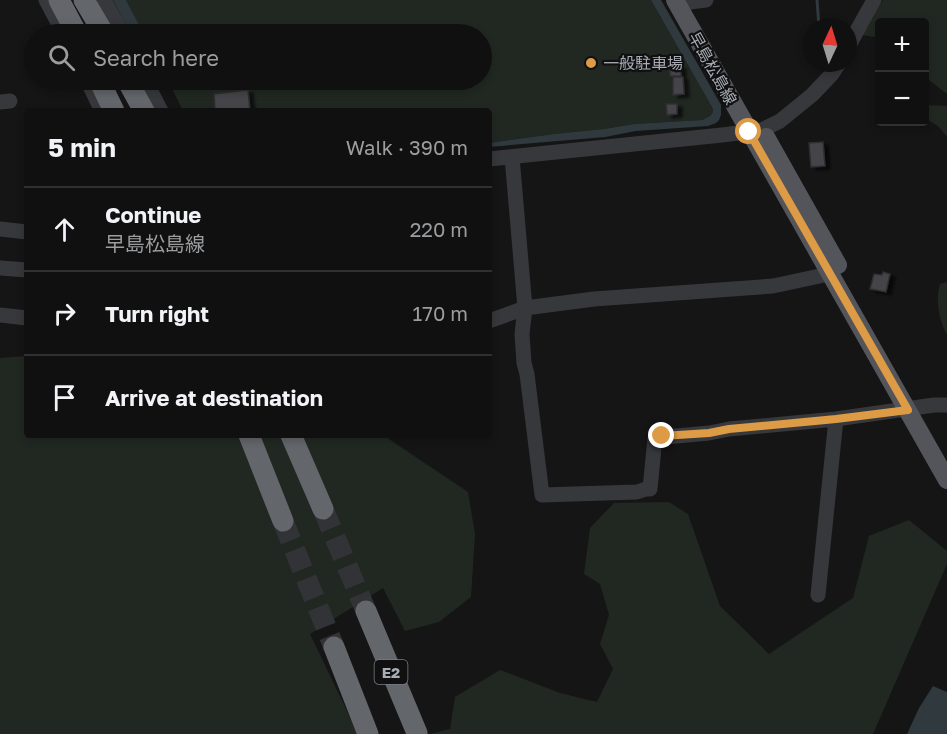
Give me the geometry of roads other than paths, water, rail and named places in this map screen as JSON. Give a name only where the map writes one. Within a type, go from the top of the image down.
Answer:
[{"type":"highway","points":[[59,0],[72,24]]},
{"type":"highway","points":[[84,0],[98,24]]},
{"type":"highway","points":[[104,90],[113,108]]},
{"type":"highway","points":[[132,90],[142,108]]},
{"type":"highway","points":[[250,438],[283,521]]},
{"type":"highway","points":[[292,438],[323,509]]},
{"type":"highway","name":"E2","points":[[366,611],[417,733]]},
{"type":"highway","name":"E2","points":[[334,647],[368,734]]},
{"type":"main road","name":"早島松島線","points":[[690,1],[829,274],[947,458]]},
{"type":"main road","name":"早島松島線","points":[[755,131],[914,409],[947,480]]},
{"type":"street","points":[[46,0],[59,24]]},
{"type":"street","points":[[104,0],[117,24]]},
{"type":"street","points":[[857,31],[874,0]]},
{"type":"street","points":[[492,159],[755,131],[780,121],[812,95],[833,72]]},
{"type":"street","points":[[92,90],[101,108]]},
{"type":"street","points":[[151,90],[160,108]]},
{"type":"street","points":[[512,157],[525,308],[522,334],[524,363],[542,495],[637,492],[650,489],[656,438],[947,405]]},
{"type":"street","points":[[0,229],[24,232]]},
{"type":"street","points":[[0,268],[24,270]]},
{"type":"street","points":[[492,320],[525,308],[594,299],[773,286],[829,274]]},
{"type":"street","points":[[0,315],[24,318]]},
{"type":"street","points":[[818,595],[836,419]]},
{"type":"waterway","points":[[817,0],[818,18]]},
{"type":"tunnel","points":[[323,509],[366,611]]},
{"type":"tunnel","points":[[283,521],[334,647]]},
{"type":"place","name":"一般駐車場","points":[[591,63]]}]
